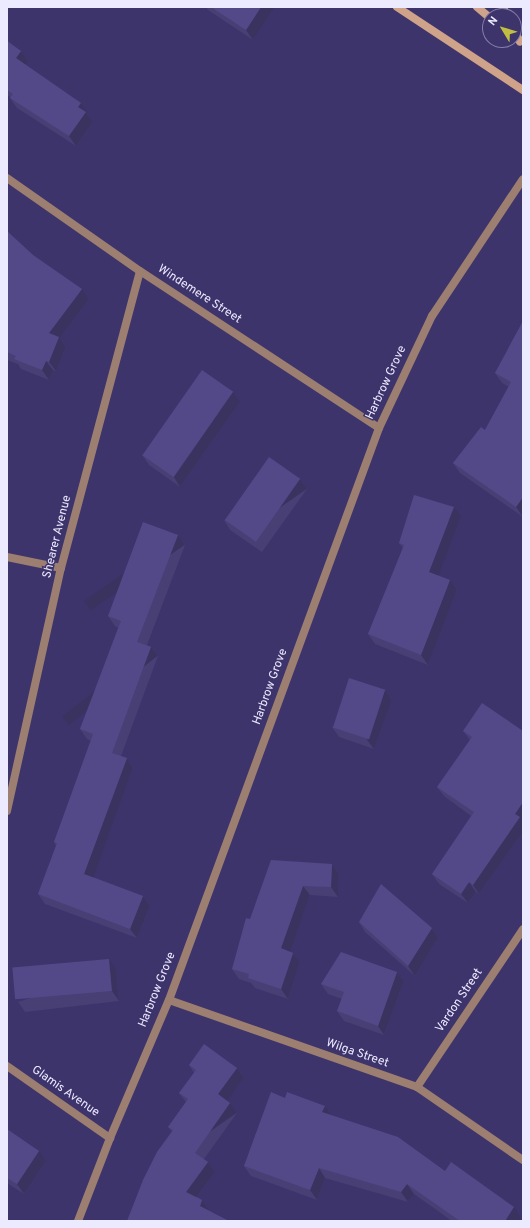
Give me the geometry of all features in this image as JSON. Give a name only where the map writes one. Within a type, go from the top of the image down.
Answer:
[{"type":"street","points":[[397,7],[523,90]]},
{"type":"street","name":"Windemere Street","points":[[7,178],[140,271],[379,428]]},
{"type":"street","name":"Harbrow Grove","points":[[78,1221],[110,1138],[169,1000],[379,428],[432,316],[523,179]]},
{"type":"street","name":"Shearer Avenue","points":[[7,811],[61,568],[140,271]]},
{"type":"street","points":[[7,557],[61,568]]},
{"type":"street","name":"Vardon Street","points":[[417,1087],[523,928]]},
{"type":"street","name":"Wilga Street","points":[[169,1000],[417,1087],[523,1160]]},
{"type":"street","name":"Glamis Avenue","points":[[7,1066],[110,1138]]},
{"type":"building","points":[[211,7],[261,7],[246,30]]},
{"type":"building","points":[[7,41],[21,51],[16,58],[81,103],[78,107],[86,112],[69,136],[10,98],[13,94],[7,90]]},
{"type":"building","points":[[7,231],[33,255],[82,289],[49,333],[59,337],[49,362],[46,361],[42,370],[14,359],[16,356],[7,352]]},
{"type":"building","points":[[523,321],[523,497],[516,507],[453,463],[481,427],[485,430],[511,382],[495,373]]},
{"type":"building","points":[[202,370],[233,392],[173,477],[142,455]]},
{"type":"building","points":[[269,457],[300,479],[256,542],[225,520]]},
{"type":"building","points":[[414,495],[454,507],[429,572],[450,580],[421,655],[368,634],[404,545],[399,543]]},
{"type":"building","points":[[143,522],[178,535],[137,642],[151,647],[112,753],[127,758],[84,874],[143,896],[130,929],[38,894],[57,843],[54,842],[93,734],[80,729],[121,621],[108,616]]},
{"type":"building","points":[[349,678],[385,690],[369,739],[333,727]]},
{"type":"building","points":[[482,703],[523,731],[523,802],[515,814],[520,817],[473,885],[469,882],[461,894],[432,874],[474,812],[437,787],[472,737],[463,731]]},
{"type":"building","points":[[271,860],[332,864],[331,887],[303,886],[281,948],[293,953],[281,989],[248,978],[249,974],[232,969],[246,918],[250,919]]},
{"type":"building","points":[[381,884],[432,928],[408,966],[359,922]]},
{"type":"building","points":[[341,952],[397,972],[378,1026],[337,1011],[344,992],[321,984]]},
{"type":"building","points":[[109,959],[112,991],[15,999],[12,967]]},
{"type":"building","points":[[204,1044],[237,1068],[218,1094],[230,1103],[195,1153],[208,1162],[186,1192],[202,1200],[200,1206],[229,1221],[127,1221],[143,1180],[157,1152],[173,1130],[168,1127],[188,1099],[179,1093],[196,1070],[189,1065]]},
{"type":"building","points":[[271,1092],[285,1098],[287,1092],[325,1106],[322,1112],[398,1137],[445,1171],[451,1162],[514,1207],[505,1221],[460,1221],[407,1184],[401,1192],[319,1168],[310,1190],[244,1166]]},
{"type":"building","points":[[7,1129],[39,1151],[17,1184],[7,1178]]}]
